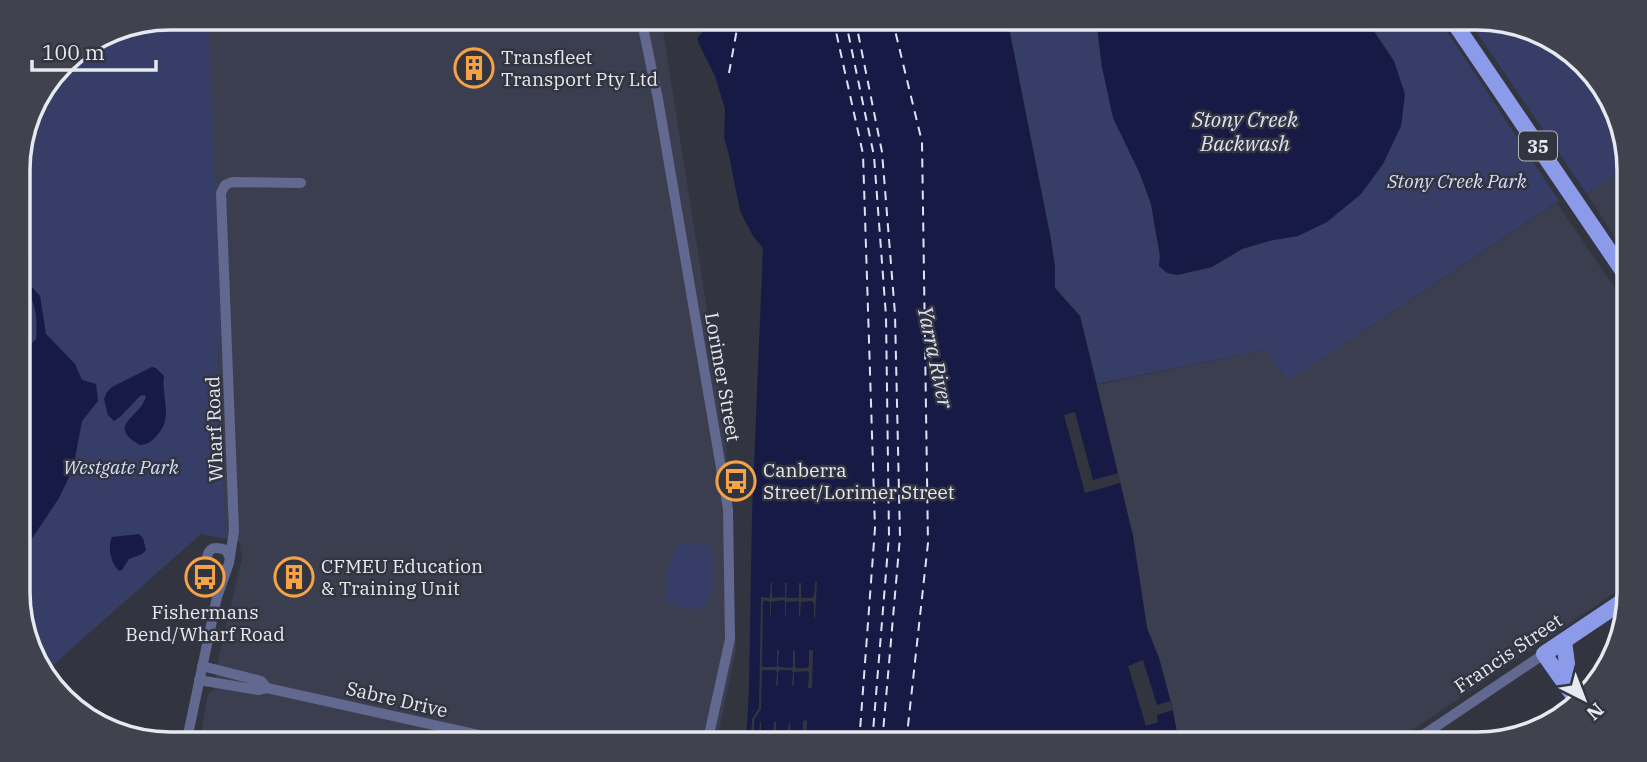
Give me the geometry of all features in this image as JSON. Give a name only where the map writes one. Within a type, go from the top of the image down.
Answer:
[{"type":"main road","name":"35","points":[[1459,30],[1617,262]]},
{"type":"main road","name":"Francis Street","points":[[1544,653],[1616,605]]},
{"type":"main road","points":[[1563,640],[1567,664]]},
{"type":"main road","points":[[1544,653],[1552,664]]},
{"type":"street","name":"Lorimer Street","points":[[644,30],[658,99],[728,509],[730,639],[710,732]]},
{"type":"street","name":"Wharf Road","points":[[188,732],[234,531],[221,193],[225,185],[232,182],[301,183]]},
{"type":"street","points":[[217,597],[209,577],[207,557],[213,550],[220,548],[226,551],[230,558]]},
{"type":"street","name":"Francis Street","points":[[1428,732],[1544,653]]},
{"type":"street","name":"Sabre Drive","points":[[202,666],[261,681],[267,688]]},
{"type":"street","name":"Sabre Drive","points":[[199,680],[258,690],[267,688],[466,732]]},
{"type":"shaded area","points":[[207,30],[663,30],[725,424],[736,649],[719,732],[201,732],[208,694],[214,690],[218,661],[242,558],[241,543],[226,539]]},
{"type":"shaded area","points":[[1617,174],[1617,240],[1587,194]]},
{"type":"shaded area","points":[[1557,203],[1617,291],[1617,591],[1410,732],[1177,732],[1159,658],[1147,628],[1133,536],[1097,385],[1266,350],[1288,381]]},
{"type":"green space","name":"Westgate Park","points":[[161,30],[209,30],[221,326],[218,355],[226,539],[201,534],[52,666],[40,646],[31,610],[30,592],[31,152],[44,108],[53,92],[78,65],[92,53],[116,40]]},
{"type":"green space","name":"Stony Creek Park","points":[[1009,30],[1097,30],[1102,67],[1151,204],[1160,256],[1159,266],[1178,275],[1212,267],[1242,249],[1269,241],[1394,61],[1373,30],[1446,30],[1559,201],[1288,381],[1266,350],[1097,384],[1080,316],[1055,288],[1051,240]]},
{"type":"green space","points":[[1475,30],[1504,32],[1531,40],[1562,59],[1588,85],[1607,116],[1616,152],[1617,174],[1587,194]]},
{"type":"green space","points":[[683,542],[712,546],[714,585],[705,605],[700,609],[678,607],[664,597],[669,564],[675,550]]},
{"type":"water","name":"Yarra River","points":[[701,30],[1009,30],[1051,240],[1055,288],[1080,316],[1133,536],[1147,628],[1159,658],[1177,732],[747,732],[763,248],[753,236],[740,211],[724,138],[725,109],[715,76],[697,38],[702,33]]},
{"type":"water","name":"Stony Creek Backwash","points":[[1097,30],[1373,30],[1394,61],[1405,94],[1401,126],[1383,164],[1361,194],[1327,222],[1298,236],[1242,249],[1212,267],[1177,275],[1167,273],[1159,266],[1160,256],[1151,204],[1113,118]]},
{"type":"water","points":[[30,287],[40,296],[46,334],[75,364],[82,380],[96,384],[98,401],[82,421],[73,469],[59,498],[30,542],[30,340],[32,343],[36,339],[35,313]]},
{"type":"water","points":[[152,367],[164,376],[165,420],[153,440],[140,445],[125,432],[125,426],[146,396],[140,396],[114,421],[108,415],[104,399],[112,387]]},
{"type":"water","points":[[139,534],[146,550],[129,559],[119,571],[111,555],[112,537]]},
{"type":"pier","points":[[1075,412],[1093,480],[1118,473],[1120,483],[1085,493],[1064,415]]},
{"type":"pier","points":[[815,581],[815,619],[812,601],[801,602],[800,616],[798,601],[786,602],[785,616],[783,600],[771,602],[771,615],[770,602],[763,602],[762,666],[777,666],[779,650],[778,666],[791,668],[795,651],[796,668],[807,668],[809,650],[813,650],[812,688],[808,688],[807,671],[794,672],[792,685],[793,672],[780,670],[776,685],[775,670],[762,671],[761,709],[754,720],[754,732],[751,732],[752,719],[759,708],[761,597],[769,598],[771,582],[773,598],[785,597],[785,583],[788,598],[799,597],[799,583],[802,598],[814,596]]},
{"type":"pier","points":[[1143,660],[1157,705],[1170,701],[1173,710],[1157,715],[1158,722],[1146,726],[1128,666]]},
{"type":"pier","points":[[803,721],[807,721],[807,732],[803,732]]},
{"type":"ferry route","points":[[729,73],[737,30]]},
{"type":"ferry route","points":[[836,30],[863,154],[875,528],[860,732]]},
{"type":"ferry route","points":[[848,30],[874,156],[886,316],[889,536],[873,732]]},
{"type":"ferry route","points":[[857,30],[882,152],[895,314],[900,537],[883,732]]},
{"type":"ferry route","points":[[895,30],[922,142],[928,543],[907,732]]},
{"type":"place","name":"Transfleet Transport Pty Ltd","points":[[474,68]]},
{"type":"place","name":"Canberra Street/Lorimer Street","points":[[736,481]]},
{"type":"place","name":"Fishermans Bend/Wharf Road","points":[[205,577]]},
{"type":"place","name":"CFMEU Education & Training Unit","points":[[294,577]]}]
